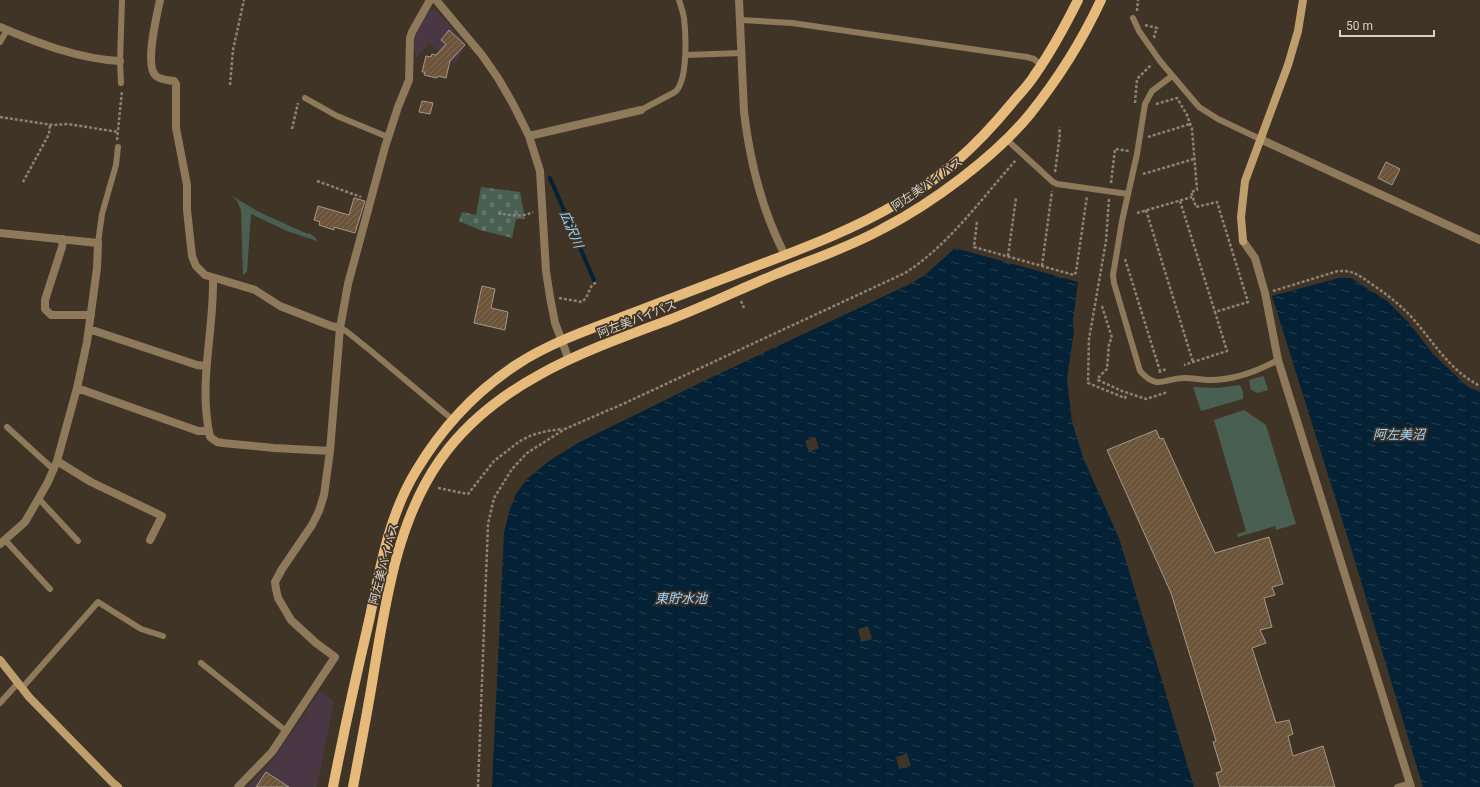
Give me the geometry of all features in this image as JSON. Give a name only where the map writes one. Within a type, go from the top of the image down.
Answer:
[{"type":"main road","name":"阿左美バイパス","points":[[333,787],[377,580],[391,525],[405,491],[414,474],[438,438],[453,420],[496,379],[543,350],[587,330],[830,238],[900,203],[934,180],[982,138],[1033,79],[1062,32],[1078,0]]},
{"type":"main road","name":"阿左美バイパス","points":[[353,787],[366,723],[380,636],[393,573],[408,523],[423,488],[439,461],[481,414],[499,399],[523,384],[569,360],[606,344],[700,308],[883,229],[928,202],[986,157],[1029,115],[1057,78],[1077,46],[1101,0]]},
{"type":"street","points":[[160,0],[151,56],[152,69],[157,77],[162,80],[174,81],[176,84],[176,128],[186,185],[187,210],[193,261],[199,270],[205,275],[254,290],[280,306],[331,326],[340,328]]},
{"type":"street","points":[[238,787],[272,752],[335,657],[316,643],[291,620],[278,598],[275,582],[282,569],[312,525],[319,511],[324,495],[330,451],[340,328],[351,272],[388,137],[409,80],[409,46],[412,32],[436,0],[482,55],[498,78],[529,136],[540,171],[546,271],[550,297],[555,323],[569,360]]},
{"type":"street","points":[[739,0],[744,112],[754,166],[766,213],[785,255]]},
{"type":"street","points":[[1303,0],[1298,31],[1288,66],[1245,181],[1241,217],[1243,241],[1255,258],[1265,294],[1278,360],[1411,785]]},
{"type":"street","points":[[3,28],[66,51],[99,59],[120,61]]},
{"type":"street","points":[[529,136],[641,110]]},
{"type":"street","points":[[1260,139],[1480,240]]},
{"type":"street","points":[[0,233],[98,243],[97,268],[89,329],[77,388],[57,461],[25,522],[2,542]]},
{"type":"street","points":[[63,239],[62,248],[45,300],[45,309],[51,314],[91,315]]},
{"type":"street","points":[[213,278],[214,298],[206,366],[205,393],[210,437],[217,442],[274,448],[330,451]]},
{"type":"street","points":[[89,329],[197,365],[206,366]]},
{"type":"street","points":[[77,388],[198,431],[209,431]]},
{"type":"street","points":[[57,461],[91,482],[162,516],[150,540]]},
{"type":"street","points":[[0,660],[20,686],[118,787]]},
{"type":"lane","points":[[121,83],[120,61],[122,0]]},
{"type":"lane","points":[[641,110],[669,96],[679,89],[686,55],[684,17],[679,0]]},
{"type":"lane","points":[[1133,18],[1139,31],[1191,99],[1208,114],[1260,139]]},
{"type":"lane","points":[[741,20],[792,23],[1019,56],[1034,59],[1041,65]]},
{"type":"lane","points":[[0,42],[3,28]]},
{"type":"lane","points":[[686,55],[741,53]]},
{"type":"lane","points":[[1172,76],[1152,91],[1144,104],[1138,154],[1128,194],[1113,280],[1140,371],[1148,380],[1162,382],[1180,378],[1210,380],[1222,379],[1264,368],[1278,360]]},
{"type":"lane","points":[[305,98],[337,116],[388,137]]},
{"type":"lane","points":[[1006,139],[1057,184],[1128,194]]},
{"type":"lane","points":[[98,243],[102,214],[116,165],[118,147]]},
{"type":"lane","points":[[340,328],[366,347],[453,420]]},
{"type":"lane","points":[[7,427],[53,470]]},
{"type":"lane","points":[[38,498],[78,541]]},
{"type":"lane","points":[[2,542],[50,589]]},
{"type":"lane","points":[[0,703],[20,686],[98,602],[141,629],[163,636]]},
{"type":"lane","points":[[201,663],[286,731]]},
{"type":"lane","points":[[1397,787],[1411,785]]},
{"type":"path","points":[[230,85],[233,50],[244,0]]},
{"type":"path","points":[[1133,18],[1146,25],[1157,28],[1154,36],[1158,41]]},
{"type":"path","points":[[1134,107],[1138,79],[1153,64]]},
{"type":"path","points":[[118,147],[118,132],[122,99],[121,83]]},
{"type":"path","points":[[292,129],[296,106],[298,102],[305,98]]},
{"type":"path","points":[[1156,104],[1177,98],[1184,109],[1192,129],[1197,190],[1191,192],[1192,197],[1196,208],[1217,202],[1248,302],[1215,312]]},
{"type":"path","points":[[0,117],[50,125],[68,124],[118,132]]},
{"type":"path","points":[[1140,137],[1146,137],[1190,124]]},
{"type":"path","points":[[23,182],[50,134],[50,125]]},
{"type":"path","points":[[1042,266],[1060,134],[1059,127]]},
{"type":"path","points":[[1111,183],[1115,149],[1130,151]]},
{"type":"path","points":[[478,787],[486,539],[494,498],[512,469],[527,453],[565,429],[632,400],[905,273],[931,254],[945,240],[1022,154]]},
{"type":"path","points":[[1143,174],[1194,159]]},
{"type":"path","points":[[317,182],[370,200]]},
{"type":"path","points":[[977,222],[974,248],[1074,275],[1076,272],[1087,196],[1091,196]]},
{"type":"path","points":[[1137,213],[1192,197]]},
{"type":"path","points":[[1008,256],[1016,198]]},
{"type":"path","points":[[1102,198],[1109,199],[1106,241],[1089,339],[1088,384],[1125,398],[1127,393]]},
{"type":"path","points":[[1180,200],[1227,351],[1184,365]]},
{"type":"path","points":[[1146,210],[1193,362]]},
{"type":"path","points":[[498,213],[526,216],[533,212]]},
{"type":"path","points":[[1124,256],[1160,371]]},
{"type":"path","points":[[1265,294],[1338,271],[1348,270],[1357,273],[1396,302],[1415,321],[1452,366],[1465,378],[1480,386]]},
{"type":"path","points":[[550,297],[582,302],[586,298],[592,285],[598,282]]},
{"type":"path","points":[[1102,306],[1112,338],[1109,343],[1107,369],[1098,378],[1098,380],[1127,393],[1146,399],[1165,393]]},
{"type":"path","points":[[438,488],[468,494],[494,461],[520,441],[532,435],[547,431],[565,429]]},
{"type":"shaded area","points":[[435,9],[466,44],[455,64],[429,43],[416,58],[413,38],[415,31],[429,11]]},
{"type":"shaded area","points":[[320,691],[334,702],[317,787],[247,787],[272,761]]},
{"type":"green space","points":[[481,187],[520,192],[525,219],[516,219],[512,238],[480,230],[459,221],[462,212],[476,215]]},
{"type":"green space","points":[[232,196],[261,213],[308,234],[309,233],[316,238],[317,241],[287,231],[251,214],[247,272],[243,275],[241,210],[237,201]]},
{"type":"green space","points":[[1263,376],[1268,390],[1258,393],[1251,390],[1249,380]]},
{"type":"green space","points":[[1240,385],[1243,392],[1243,399],[1201,411],[1193,387],[1217,388]]},
{"type":"green space","points":[[1244,410],[1266,425],[1296,524],[1276,530],[1275,526],[1238,537],[1237,534],[1246,531],[1214,420]]},
{"type":"water","name":"東貯水池","points":[[955,248],[1078,282],[1073,320],[1074,331],[1067,379],[1072,422],[1084,460],[1119,538],[1194,787],[492,787],[504,532],[510,509],[516,494],[527,479],[549,461],[578,443],[708,379],[910,284],[925,275]],"holes":[[[815,437],[819,448],[809,452],[805,441]],[[868,626],[872,639],[861,642],[858,629]],[[907,754],[911,766],[899,769],[896,757]]]},
{"type":"water","name":"阿左美沼","points":[[1339,278],[1351,278],[1387,301],[1409,323],[1434,355],[1468,387],[1480,392],[1480,787],[1423,787],[1350,545],[1272,296]]},
{"type":"building","points":[[449,30],[465,45],[450,61],[446,78],[438,76],[437,78],[424,75],[425,72],[422,72],[426,56],[431,57],[432,54],[436,55],[446,44],[441,40]]},
{"type":"building","points":[[422,101],[433,103],[430,114],[419,112]]},
{"type":"building","points":[[1386,162],[1400,169],[1392,185],[1378,178]]},
{"type":"building","points":[[354,198],[365,201],[355,233],[334,227],[334,230],[319,225],[320,222],[314,220],[318,206],[349,215]]},
{"type":"building","points":[[482,286],[495,289],[491,308],[508,312],[505,330],[474,323]]},
{"type":"building","points":[[1156,430],[1160,439],[1163,438],[1215,553],[1269,537],[1283,584],[1272,587],[1275,595],[1264,598],[1272,627],[1260,630],[1266,643],[1252,648],[1276,723],[1289,720],[1293,734],[1288,736],[1293,756],[1323,746],[1335,787],[1220,787],[1216,773],[1222,771],[1213,742],[1216,741],[1171,593],[1107,450]]},
{"type":"building","points":[[266,772],[289,787],[256,787]]},
{"type":"waterway","name":"広沢川","points":[[550,178],[594,280]]}]
